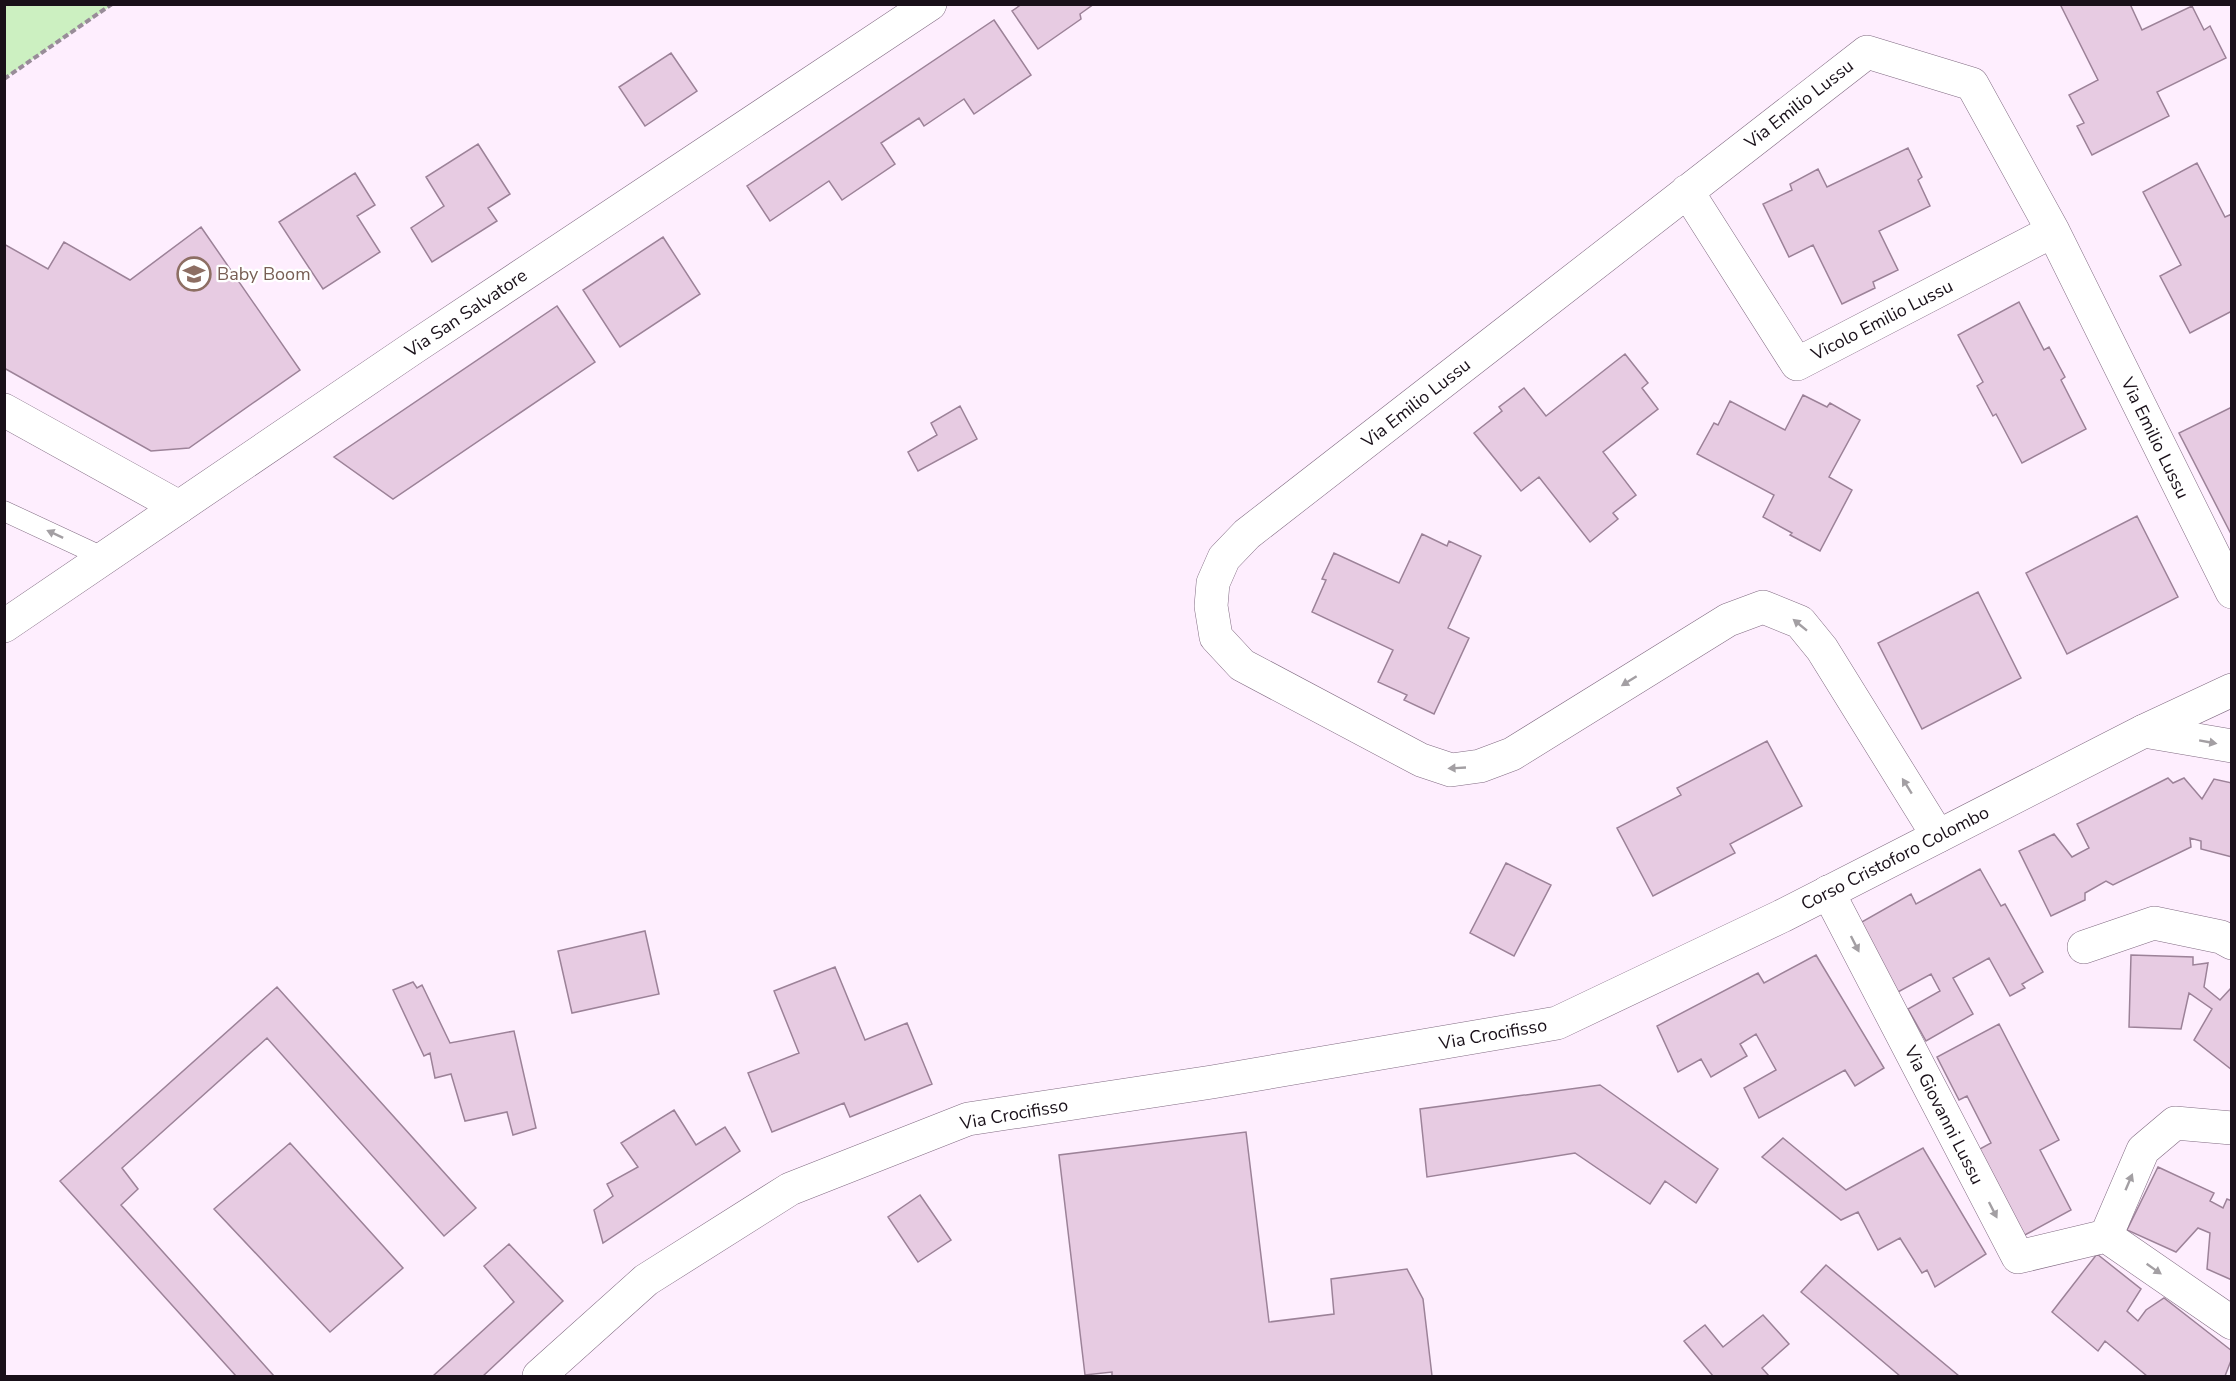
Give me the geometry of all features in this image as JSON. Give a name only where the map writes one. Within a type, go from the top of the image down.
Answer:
[{"type":"street","name":"Via San Salvatore","points":[[4,626],[413,348],[930,4]]},
{"type":"street","name":"Via Emilio Lussu","points":[[1938,836],[1822,650],[1800,622],[1763,607],[1728,620],[1512,754],[1480,766],[1451,770],[1421,760],[1242,665],[1216,637],[1211,606],[1213,583],[1224,558],[1247,534],[1867,52],[1972,84],[2053,231],[2232,592]]},
{"type":"street","name":"Vicolo Emilio Lussu","points":[[1687,191],[1797,364],[2053,231]]},
{"type":"street","points":[[4,410],[179,507]]},
{"type":"street","name":"Corso Cristoforo Colombo","points":[[1557,1023],[1828,892],[2144,731],[2232,690]]},
{"type":"street","points":[[2144,731],[2232,746]]},
{"type":"street","name":"Via Giovanni Lussu","points":[[1828,892],[2018,1257],[2106,1236]]},
{"type":"street","points":[[2084,947],[2154,924],[2221,937],[2232,944]]},
{"type":"street","name":"Via Crocifisso","points":[[539,1377],[646,1280],[789,1189],[968,1119],[1212,1082],[1557,1023]]},
{"type":"street","points":[[2232,1128],[2175,1123],[2143,1150],[2106,1236],[2232,1323]]},
{"type":"lane","points":[[4,511],[105,558]]},
{"type":"path","points":[[4,79],[112,4]]},
{"type":"green space","points":[[5,4],[112,4],[112,5],[5,78]]},
{"type":"building","points":[[1022,4],[1094,4],[1080,14],[1081,19],[1038,49],[1012,11]]},
{"type":"building","points":[[2060,4],[2130,4],[2142,30],[2192,6],[2204,30],[2210,26],[2226,58],[2157,92],[2169,116],[2092,155],[2077,126],[2084,123],[2069,95],[2098,80]]},
{"type":"building","points":[[994,20],[1031,75],[974,114],[964,99],[924,126],[919,118],[881,143],[895,164],[842,200],[829,181],[770,221],[747,186]]},
{"type":"building","points":[[671,53],[697,91],[645,126],[619,87]]},
{"type":"building","points":[[478,144],[510,194],[488,208],[497,221],[432,262],[411,228],[444,206],[426,177]]},
{"type":"building","points":[[1908,148],[1922,177],[1918,180],[1930,206],[1879,231],[1898,270],[1873,282],[1875,288],[1842,304],[1813,245],[1789,257],[1763,204],[1792,190],[1790,184],[1818,169],[1827,187]]},
{"type":"building","points":[[2197,163],[2225,217],[2232,214],[2232,311],[2190,333],[2160,276],[2181,265],[2143,192]]},
{"type":"building","points":[[355,173],[375,205],[357,216],[380,252],[323,289],[279,222]]},
{"type":"building","points":[[201,227],[300,370],[189,448],[151,451],[4,368],[4,244],[48,269],[64,242],[130,280]]},
{"type":"building","points":[[663,237],[700,294],[620,347],[583,290]]},
{"type":"building","points":[[2019,302],[2044,350],[2049,347],[2065,377],[2061,380],[2086,429],[2022,463],[1996,414],[1993,416],[1977,386],[1983,382],[1958,335]]},
{"type":"building","points":[[557,306],[595,362],[393,499],[334,457]]},
{"type":"building","points":[[1625,354],[1648,383],[1642,388],[1658,409],[1603,452],[1636,495],[1613,513],[1618,519],[1590,542],[1539,477],[1521,491],[1474,433],[1502,411],[1499,407],[1524,388],[1546,416]]},
{"type":"building","points":[[1803,395],[1827,407],[1830,403],[1860,420],[1829,477],[1852,490],[1820,551],[1763,517],[1774,495],[1697,454],[1714,423],[1718,425],[1730,401],[1785,430]]},
{"type":"building","points":[[960,406],[977,439],[918,471],[908,452],[937,435],[931,423]]},
{"type":"building","points":[[2232,407],[2232,536],[2179,433]]},
{"type":"building","points":[[2137,516],[2178,597],[2067,654],[2026,573]]},
{"type":"building","points":[[1422,534],[1447,546],[1449,541],[1481,556],[1448,628],[1469,638],[1434,714],[1404,700],[1407,695],[1378,682],[1393,650],[1312,612],[1326,580],[1322,579],[1334,553],[1399,583]]},
{"type":"building","points":[[1978,592],[2021,678],[1922,729],[1878,643]]},
{"type":"building","points":[[1767,741],[1802,806],[1730,844],[1735,853],[1653,896],[1617,828],[1681,795],[1677,788]]},
{"type":"building","points":[[2168,778],[2173,783],[2184,778],[2202,799],[2214,779],[2232,783],[2232,857],[2201,849],[2201,841],[2190,838],[2191,847],[2113,885],[2106,881],[2085,893],[2085,900],[2051,916],[2019,851],[2054,834],[2072,857],[2089,848],[2077,824]]},
{"type":"building","points":[[1506,863],[1551,885],[1514,956],[1470,933]]},
{"type":"building","points":[[1980,869],[2001,906],[2005,904],[2043,972],[2022,984],[2025,988],[2010,996],[1989,958],[1953,978],[1973,1014],[1926,1041],[1908,1009],[1940,991],[1931,974],[1898,992],[1860,923],[1911,894],[1916,904]]},
{"type":"building","points":[[645,931],[659,994],[572,1013],[558,951]]},
{"type":"building","points":[[1816,955],[1884,1068],[1855,1086],[1845,1070],[1759,1118],[1744,1088],[1776,1070],[1756,1034],[1740,1044],[1747,1056],[1711,1077],[1701,1059],[1678,1072],[1657,1026],[1758,973],[1764,983]]},
{"type":"building","points":[[2131,955],[2193,957],[2193,965],[2208,963],[2204,987],[2220,1000],[2232,987],[2232,1070],[2194,1040],[2212,1009],[2189,993],[2181,1029],[2129,1027]]},
{"type":"building","points":[[835,967],[865,1040],[907,1023],[932,1084],[850,1117],[844,1103],[772,1132],[748,1073],[799,1053],[774,991]]},
{"type":"building","points":[[413,982],[417,988],[422,985],[450,1043],[514,1031],[536,1128],[513,1135],[507,1112],[465,1121],[451,1074],[435,1078],[430,1053],[424,1056],[393,990]]},
{"type":"building","points":[[277,987],[476,1208],[444,1236],[267,1038],[122,1168],[138,1189],[121,1205],[274,1376],[236,1376],[60,1181]]},
{"type":"building","points":[[1999,1024],[2059,1140],[2040,1150],[2071,1210],[2023,1236],[1978,1150],[1991,1143],[1967,1096],[1959,1100],[1937,1057]]},
{"type":"building","points":[[1600,1085],[1718,1169],[1696,1203],[1665,1181],[1650,1204],[1575,1153],[1427,1177],[1420,1109]]},
{"type":"building","points":[[674,1110],[696,1145],[725,1127],[740,1151],[603,1243],[594,1210],[613,1196],[607,1184],[638,1167],[621,1143]]},
{"type":"building","points":[[1246,1132],[1269,1322],[1334,1314],[1331,1279],[1407,1269],[1423,1299],[1432,1376],[1112,1376],[1112,1372],[1085,1375],[1059,1155]]},
{"type":"building","points":[[1783,1138],[1846,1190],[1923,1148],[1986,1254],[1935,1287],[1927,1270],[1922,1273],[1900,1238],[1878,1250],[1858,1212],[1841,1220],[1762,1157]]},
{"type":"building","points":[[290,1143],[403,1268],[330,1332],[214,1209]]},
{"type":"building","points":[[2158,1167],[2214,1193],[2210,1201],[2223,1208],[2227,1199],[2232,1201],[2232,1280],[2207,1269],[2210,1233],[2198,1228],[2176,1252],[2127,1230]]},
{"type":"building","points":[[920,1195],[951,1240],[918,1262],[888,1217]]},
{"type":"building","points":[[509,1244],[563,1301],[483,1376],[433,1376],[514,1302],[484,1266]]},
{"type":"building","points":[[2097,1254],[2141,1289],[2127,1311],[2138,1321],[2146,1310],[2164,1298],[2232,1351],[2232,1358],[2225,1376],[2147,1376],[2105,1341],[2098,1351],[2052,1312]]},
{"type":"building","points":[[1826,1265],[1959,1376],[1900,1376],[1801,1292]]},
{"type":"building","points":[[1763,1315],[1789,1344],[1762,1368],[1769,1376],[1713,1376],[1684,1341],[1705,1325],[1723,1347]]},
{"type":"place","name":"Baby Boom","points":[[194,274]]}]
